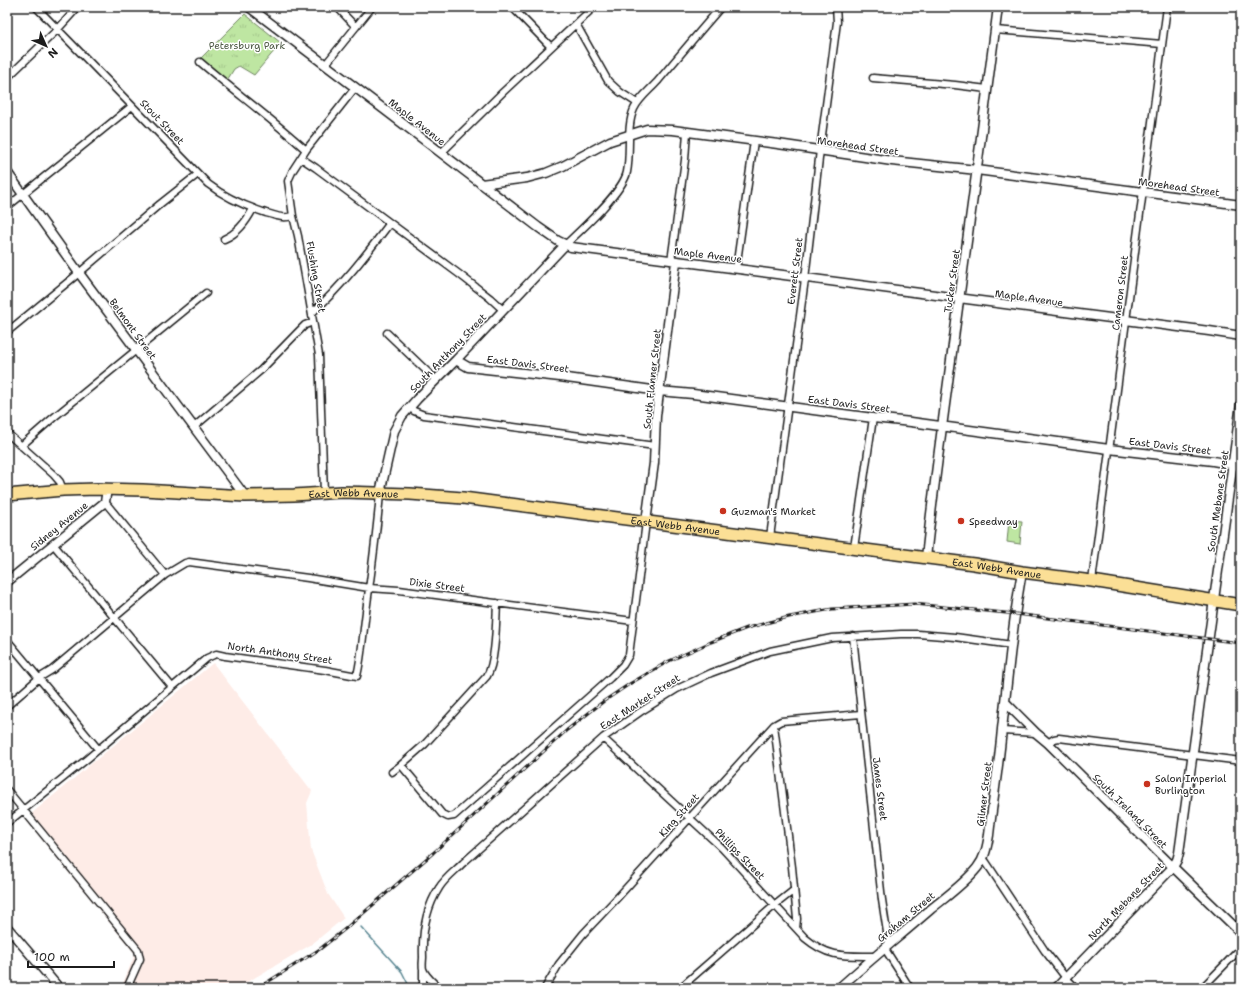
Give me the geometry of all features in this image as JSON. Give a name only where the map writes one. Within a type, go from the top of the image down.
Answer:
[{"type":"highway","name":"East Webb Avenue","points":[[7,495],[62,490],[107,489],[245,496],[342,492],[463,498],[854,548],[1092,581],[1241,605]]},
{"type":"street","name":"Stout Street","points":[[36,7],[198,174],[214,188],[226,196],[253,209],[282,218],[294,216]]},
{"type":"street","points":[[7,78],[58,29],[78,7]]},
{"type":"street","name":"Maple Avenue","points":[[249,7],[538,227],[565,245],[578,249],[736,268],[805,279],[1241,336]]},
{"type":"street","points":[[337,7],[356,27]]},
{"type":"street","points":[[326,65],[372,7]]},
{"type":"street","points":[[512,7],[551,48]]},
{"type":"street","points":[[441,153],[466,127],[594,7]]},
{"type":"street","points":[[565,245],[586,225],[622,184],[627,172],[630,151],[631,117],[637,102],[721,7]]},
{"type":"street","name":"Everett Street","points":[[770,537],[805,279],[837,22],[836,7]]},
{"type":"street","name":"Tucker Street","points":[[926,558],[942,426],[998,7]]},
{"type":"street","name":"Cameron Street","points":[[1092,581],[1167,7]]},
{"type":"street","points":[[576,24],[608,81],[620,92],[637,102]]},
{"type":"street","points":[[995,30],[1162,44]]},
{"type":"street","points":[[200,62],[278,125],[306,150]]},
{"type":"street","points":[[873,78],[987,89]]},
{"type":"street","name":"Flushing Street","points":[[324,493],[319,355],[288,181],[292,170],[306,150],[355,88]]},
{"type":"street","points":[[7,207],[132,106]]},
{"type":"street","name":"Morehead Street","points":[[481,184],[527,178],[546,173],[572,162],[610,141],[647,129],[674,130],[892,161],[977,170],[1241,205]]},
{"type":"street","name":"South Flanner Street","points":[[646,522],[654,463],[656,416],[687,132]]},
{"type":"street","points":[[736,268],[754,141]]},
{"type":"street","points":[[301,158],[390,222],[490,298],[503,310]]},
{"type":"street","name":"Belmont Street","points":[[7,172],[79,273],[245,496]]},
{"type":"street","points":[[7,332],[198,174]]},
{"type":"street","points":[[224,238],[233,235],[247,219],[253,209]]},
{"type":"street","points":[[312,313],[325,302],[352,272],[390,222]]},
{"type":"street","name":"South Anthony Street","points":[[380,494],[394,431],[402,416],[565,245]]},
{"type":"street","points":[[21,446],[206,293]]},
{"type":"street","points":[[194,427],[261,370],[299,330],[305,325],[313,322]]},
{"type":"street","points":[[387,333],[436,380]]},
{"type":"street","name":"East Davis Street","points":[[456,360],[474,368],[560,377],[659,391],[693,394],[1109,449],[1213,461],[1237,466]]},
{"type":"street","name":"South Mebane Street","points":[[1215,600],[1237,466],[1241,404]]},
{"type":"street","points":[[410,407],[419,414],[424,415],[655,446]]},
{"type":"street","points":[[854,548],[873,418]]},
{"type":"street","points":[[7,433],[54,475],[60,482],[62,490]]},
{"type":"street","points":[[107,489],[105,502],[165,575]]},
{"type":"street","name":"North Anthony Street","points":[[7,823],[207,658],[216,654],[357,676],[376,539],[380,494]]},
{"type":"street","name":"Sidney Avenue","points":[[7,582],[105,502]]},
{"type":"street","points":[[401,765],[442,814],[446,817],[452,817],[610,678],[623,665],[629,655],[646,522]]},
{"type":"street","points":[[53,544],[172,687]]},
{"type":"street","name":"Dixie Street","points":[[7,706],[165,575],[189,562],[369,588],[399,590],[633,621]]},
{"type":"street","name":"Gilmer Street","points":[[983,858],[989,835],[1002,731],[1007,676],[1022,572]]},
{"type":"street","name":"North Mebane Street","points":[[1056,988],[1173,867],[1177,860],[1215,600]]},
{"type":"street","points":[[392,772],[437,732],[488,674],[491,667],[496,627],[497,603]]},
{"type":"street","name":"East Market Street","points":[[423,988],[424,930],[431,904],[440,886],[447,877],[603,738],[640,712],[677,689],[711,673],[770,651],[832,638],[901,634],[934,634],[1012,645]]},
{"type":"street","name":"James Street","points":[[853,636],[887,947],[910,988]]},
{"type":"street","points":[[7,640],[98,749]]},
{"type":"street","name":"South Ireland Street","points":[[1005,702],[1241,933]]},
{"type":"street","points":[[796,928],[797,919],[794,890],[774,725],[781,721],[861,714]]},
{"type":"street","name":"King Street","points":[[545,988],[559,964],[573,945],[774,725]]},
{"type":"street","points":[[1002,731],[1036,733]]},
{"type":"street","name":"Phillips Street","points":[[603,738],[722,848],[808,941],[823,950],[842,955],[874,956]]},
{"type":"street","points":[[1048,743],[1059,738],[1241,761]]},
{"type":"street","points":[[7,790],[137,948],[140,955],[139,962],[127,988]]},
{"type":"street","points":[[983,858],[1045,951],[1066,978],[1076,988]]},
{"type":"street","name":"Graham Street","points":[[839,988],[874,956],[887,947],[962,883],[977,868],[983,858]]},
{"type":"street","points":[[680,988],[775,904],[794,890]]},
{"type":"street","points":[[7,928],[59,988]]},
{"type":"street","points":[[1202,988],[1241,948]]},
{"type":"street","points":[[423,969],[439,988]]},
{"type":"shaded area","points":[[213,663],[312,791],[307,803],[311,850],[328,894],[344,918],[312,944],[237,988],[121,988],[135,954],[25,819]]},
{"type":"green space","name":"Petersburg Park","points":[[245,14],[281,43],[254,75],[239,66],[234,69],[226,82],[200,59]]},
{"type":"green space","points":[[1009,520],[1022,521],[1020,544],[1007,542]]},
{"type":"waterway","points":[[361,927],[402,972],[410,988]]},
{"type":"railway","points":[[258,988],[320,949],[345,929],[433,853],[567,730],[604,701],[669,661],[747,628],[789,617],[832,609],[914,604],[1016,614],[1241,643]]},
{"type":"place","name":"Guzman's Market","points":[[723,511]]},
{"type":"place","name":"Speedway","points":[[961,521]]},
{"type":"place","name":"Salon Imperial Burlington","points":[[1147,784]]}]
